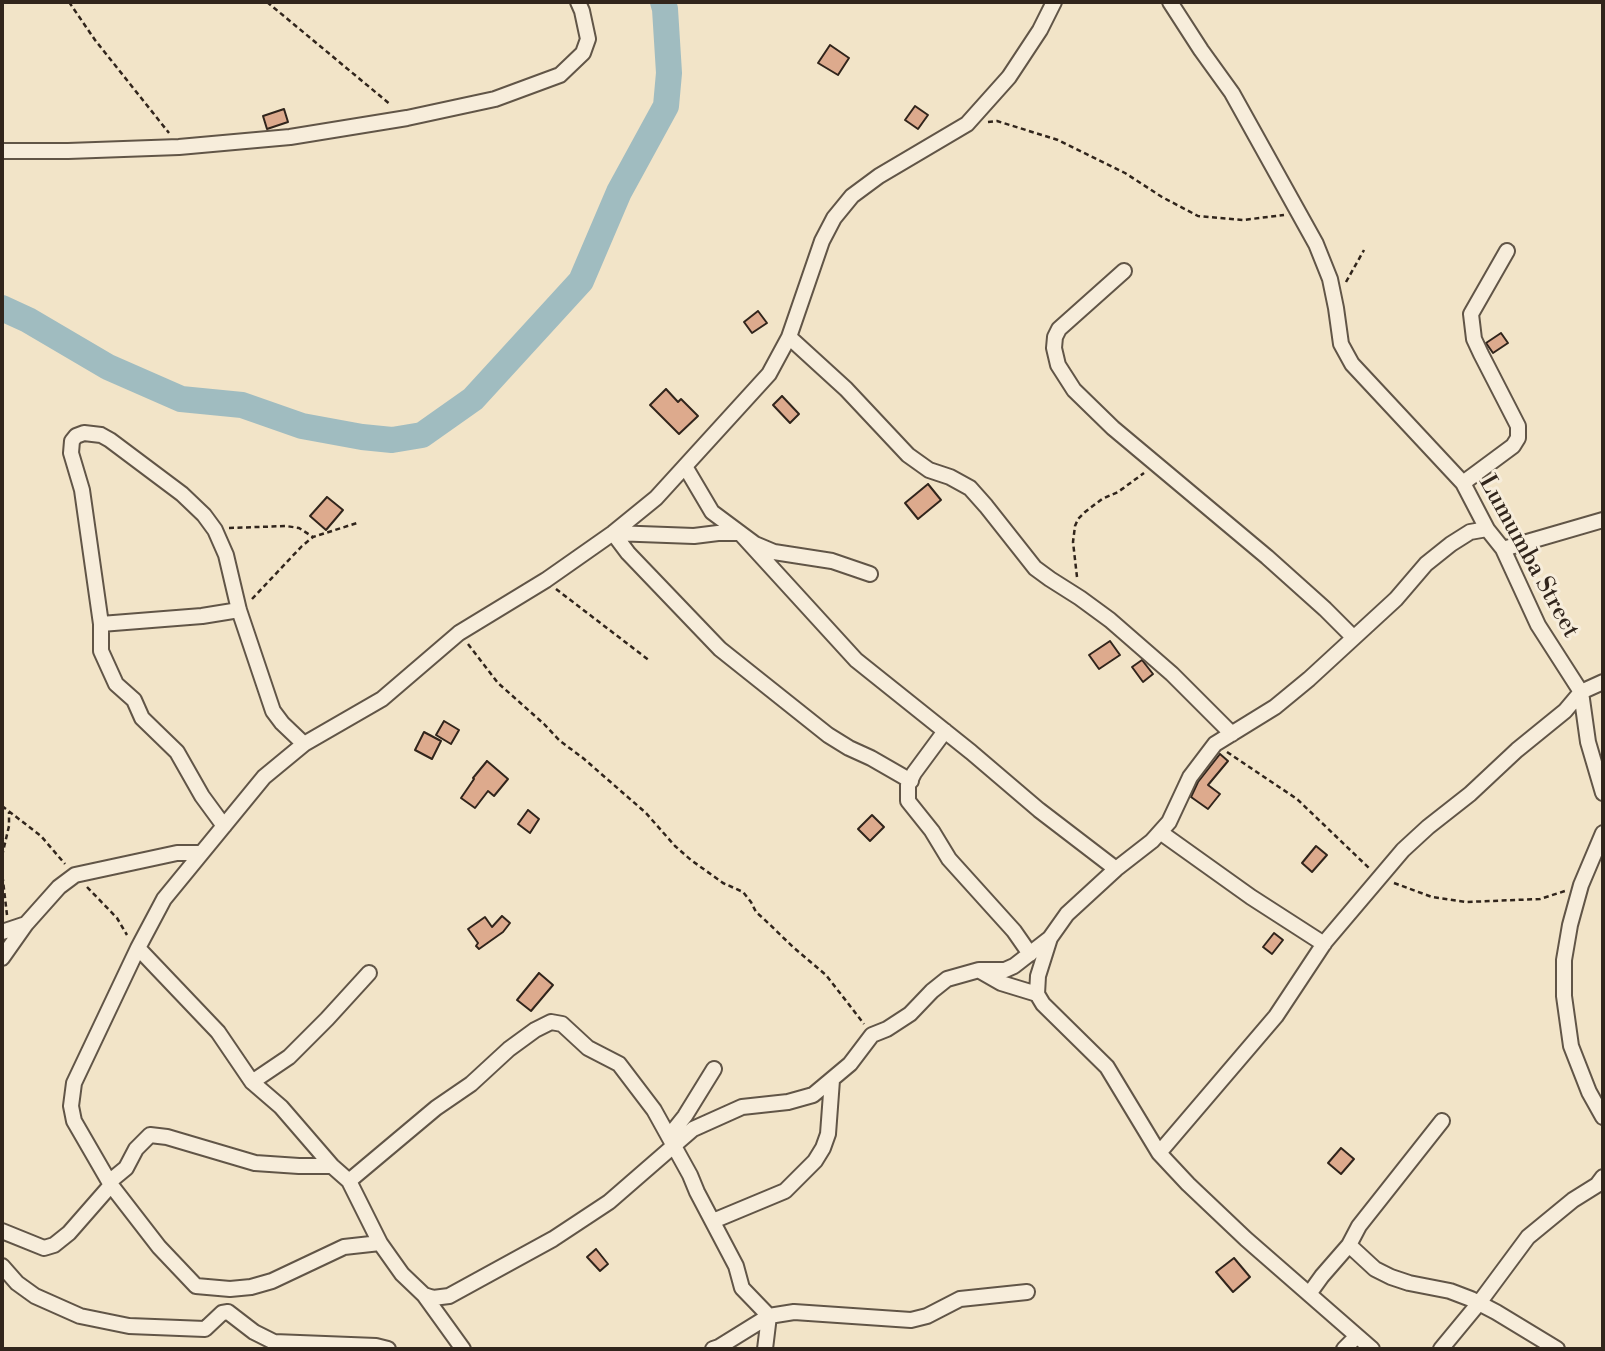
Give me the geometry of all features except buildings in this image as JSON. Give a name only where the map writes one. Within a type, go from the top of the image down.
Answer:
[{"type":"street","points":[[2,151],[179,147],[290,137],[407,118],[495,99],[560,75],[583,53],[589,39],[578,2]]},
{"type":"street","points":[[380,1242],[344,1247],[272,1281],[251,1287],[230,1289],[196,1286],[159,1247],[110,1183],[74,1121],[71,1106],[74,1083],[164,899],[264,777],[304,744],[382,699],[459,633],[546,580],[613,533],[656,498],[769,374],[789,337],[822,241],[834,218],[852,195],[967,124],[1009,77],[1040,30],[1054,2]]},
{"type":"street","name":"Lumumba Street","points":[[1170,2],[1232,93],[1324,262],[1330,279],[1341,344],[1352,364],[1463,483],[1487,529],[1503,549],[1538,625],[1581,692],[1588,742],[1603,793]]},
{"type":"street","points":[[1463,483],[1513,446],[1518,438],[1518,426],[1474,339],[1471,314],[1507,251]]},
{"type":"street","points":[[1124,271],[1059,329],[1054,348],[1058,365],[1074,390],[1113,428],[1267,557],[1325,608],[1353,637]]},
{"type":"street","points":[[789,337],[846,389],[908,455],[929,470],[970,488],[1035,568],[1110,620],[1172,674],[1232,734]]},
{"type":"street","points":[[224,826],[202,796],[177,752],[142,718],[134,700],[116,684],[101,651],[101,624],[82,491],[71,453],[72,441],[76,436],[84,433],[100,435],[110,440],[182,494],[204,515],[222,543],[239,610],[274,711],[282,723],[304,744]]},
{"type":"street","points":[[685,468],[712,512],[755,544],[774,552],[832,562],[870,574]]},
{"type":"street","points":[[1503,549],[1603,520]]},
{"type":"street","points":[[1037,994],[1038,976],[1051,938],[1067,914],[1160,832],[1168,822],[1190,777],[1215,744],[1275,707],[1309,679],[1396,599],[1426,564],[1451,544],[1470,532],[1487,529]]},
{"type":"street","points":[[613,533],[694,536],[740,533],[856,660],[1039,810],[1116,869]]},
{"type":"street","points":[[613,533],[720,649],[828,735],[911,781]]},
{"type":"street","points":[[101,624],[202,617],[239,610]]},
{"type":"street","points":[[1159,1153],[1276,1016],[1324,944],[1411,842],[1565,711],[1581,692],[1603,682]]},
{"type":"street","points":[[945,731],[911,781],[908,801],[932,831],[949,859],[1014,931],[1030,954]]},
{"type":"street","points":[[1160,832],[1251,897],[1324,944]]},
{"type":"street","points":[[1603,834],[1581,885],[1564,960],[1564,996],[1571,1046],[1589,1092],[1603,1117]]},
{"type":"street","points":[[2,958],[26,924],[59,887],[75,875],[177,853],[201,852]]},
{"type":"street","points":[[5,931],[26,924]]},
{"type":"street","points":[[424,1295],[433,1298],[449,1296],[553,1239],[609,1202],[671,1142],[693,1129],[742,1107],[788,1102],[813,1095],[850,1064],[872,1035],[910,1014],[947,979],[979,970],[1005,970],[1051,938]]},
{"type":"street","points":[[138,948],[218,1032],[252,1082],[281,1107],[332,1166],[349,1181],[380,1242],[402,1274],[424,1295],[463,1349]]},
{"type":"street","points":[[979,970],[1001,983],[1037,994],[1107,1067],[1159,1153],[1188,1184],[1246,1239],[1373,1349]]},
{"type":"street","points":[[252,1082],[289,1057],[369,972]]},
{"type":"street","points":[[349,1181],[436,1108],[471,1084],[509,1049],[551,1022],[562,1024],[588,1048],[619,1064],[654,1110],[736,1266],[742,1288],[769,1316]]},
{"type":"street","points":[[671,1142],[714,1069]]},
{"type":"street","points":[[713,1221],[785,1191],[815,1161],[828,1134],[832,1080]]},
{"type":"street","points":[[1309,1294],[1442,1121]]},
{"type":"street","points":[[2,1231],[44,1248],[54,1245],[69,1233],[110,1183],[126,1168],[136,1149],[150,1135],[167,1137],[255,1163],[332,1166]]},
{"type":"street","points":[[1441,1349],[1528,1237],[1573,1200],[1597,1185],[1603,1177]]},
{"type":"street","points":[[1349,1245],[1375,1269],[1409,1283],[1450,1291],[1479,1303],[1557,1349]]},
{"type":"street","points":[[2,1266],[17,1283],[35,1296],[80,1316],[129,1326],[205,1329],[222,1313],[228,1312],[254,1332],[274,1342],[376,1346],[388,1349]]},
{"type":"street","points":[[713,1349],[769,1316],[794,1312],[911,1320],[927,1317],[960,1299],[1027,1292]]},
{"type":"street","points":[[765,1349],[769,1316]]},
{"type":"street","points":[[1344,1349],[1357,1336]]},
{"type":"path","points":[[69,2],[95,40],[179,147]]},
{"type":"path","points":[[267,2],[407,118]]},
{"type":"path","points":[[967,124],[997,121],[1058,141],[1125,173],[1198,216],[1243,220],[1298,213]]},
{"type":"path","points":[[1336,308],[1364,250]]},
{"type":"path","points":[[1080,598],[1073,542],[1078,519],[1102,499],[1118,492],[1145,473],[1160,468]]},
{"type":"path","points":[[239,610],[302,545],[313,537],[358,523]]},
{"type":"path","points":[[215,530],[286,526],[299,528],[313,537]]},
{"type":"path","points":[[546,580],[650,662]]},
{"type":"path","points":[[459,633],[498,683],[560,741],[646,813],[675,846],[723,883],[743,892],[756,912],[827,975],[872,1035]]},
{"type":"path","points":[[1215,744],[1297,799],[1379,878],[1432,897],[1466,902],[1539,899],[1581,885]]},
{"type":"path","points":[[2,806],[41,836],[117,918],[138,948]]},
{"type":"path","points":[[5,931],[2,856],[9,826],[9,811]]},
{"type":"waterway","points":[[2,308],[28,320],[108,367],[181,399],[242,405],[302,426],[362,437],[392,440],[422,435],[473,399],[581,281],[619,192],[666,106],[669,73],[663,2]]}]
